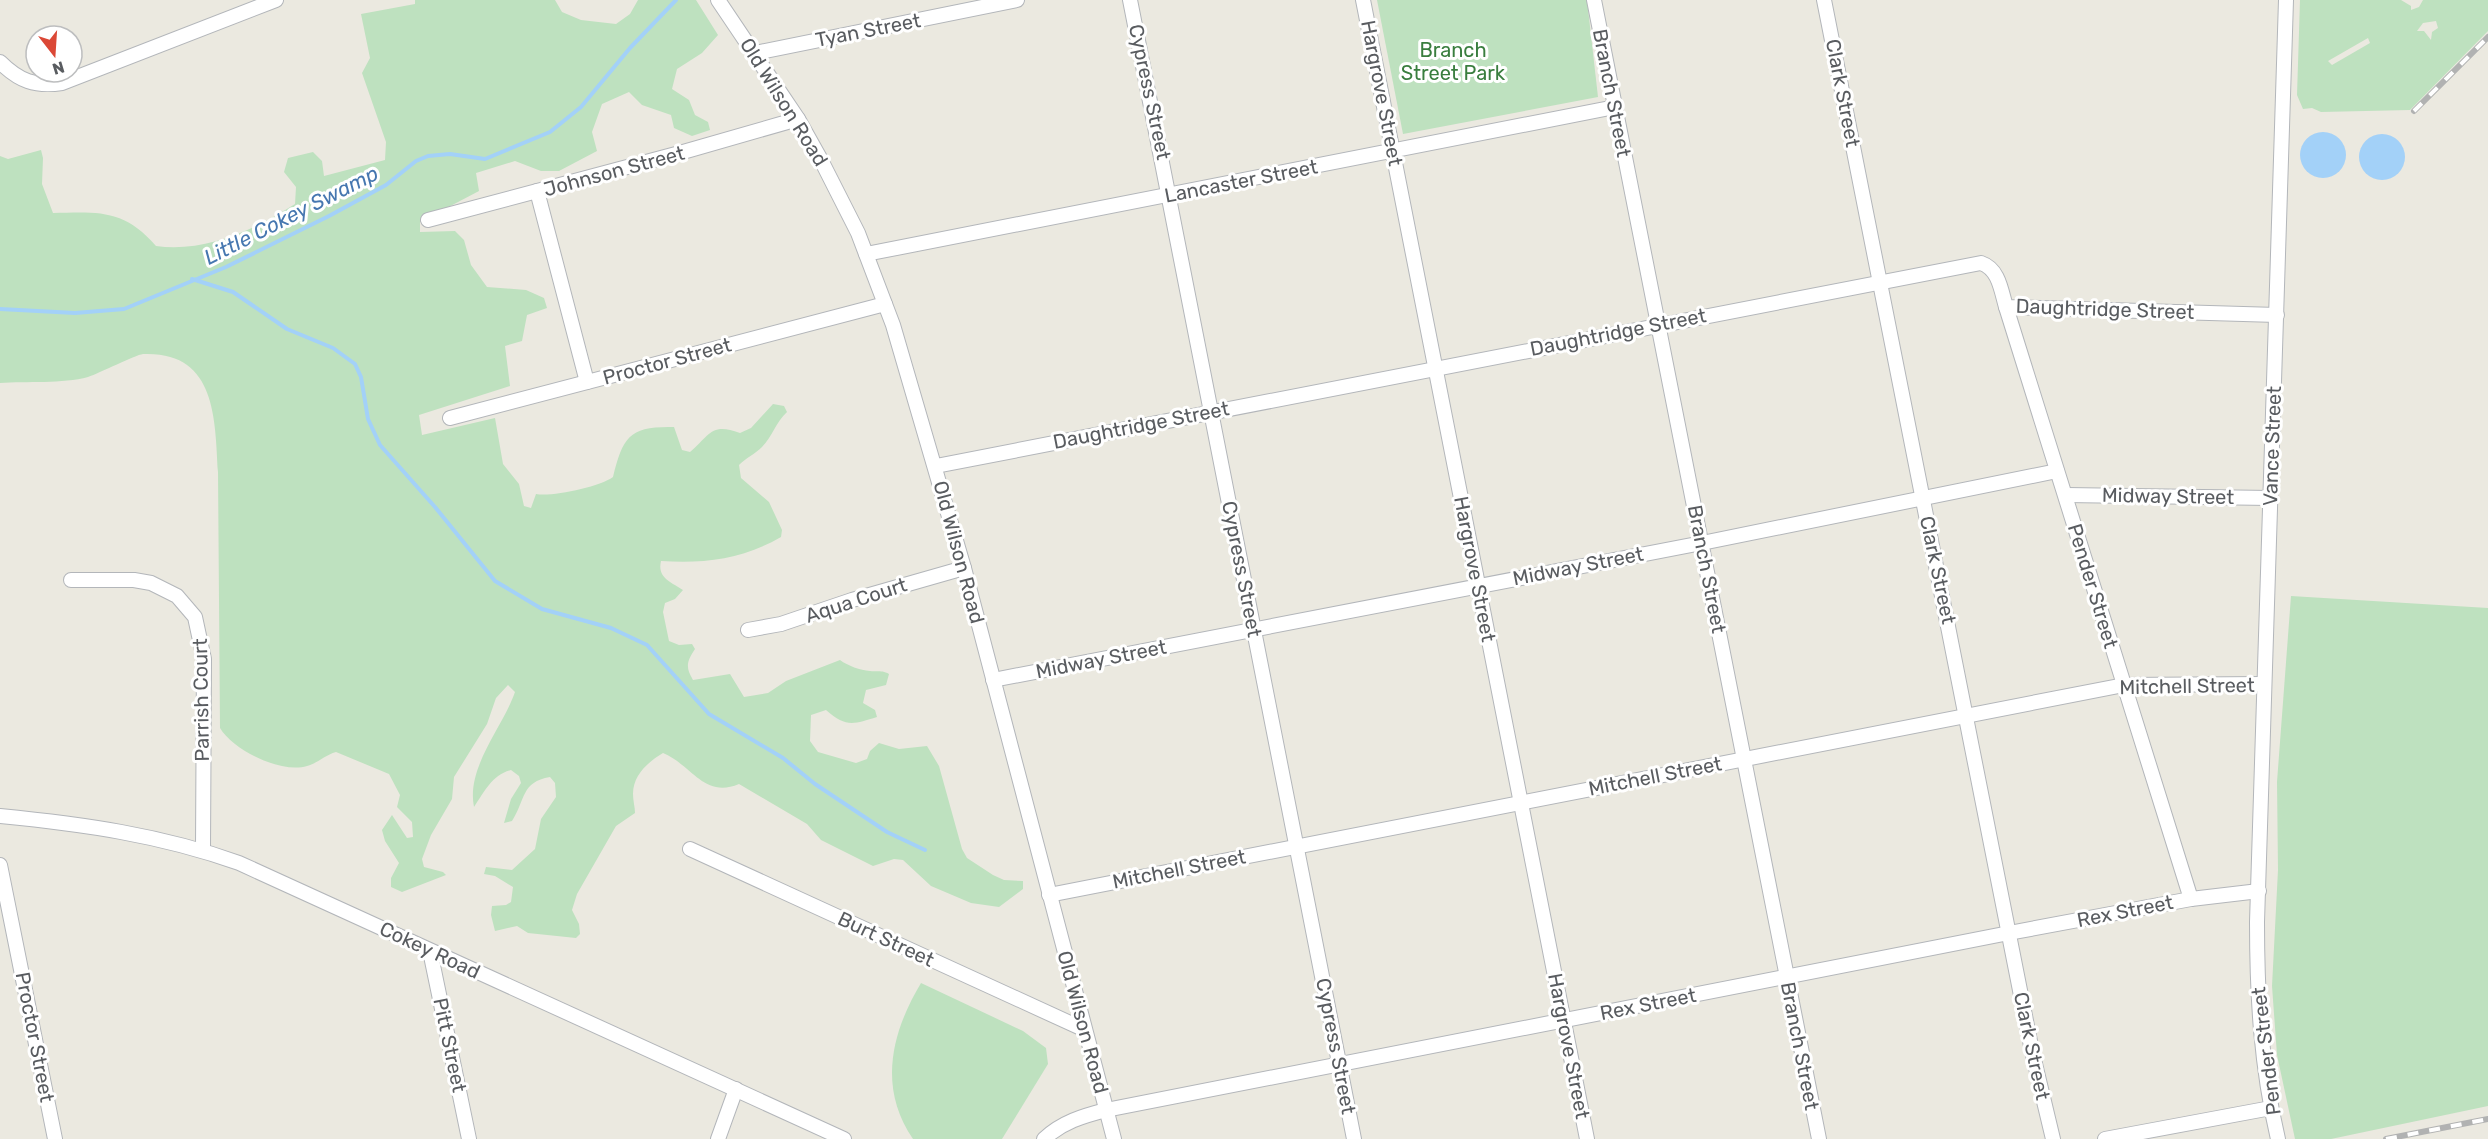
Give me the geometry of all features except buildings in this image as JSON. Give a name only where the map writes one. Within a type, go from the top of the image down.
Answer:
[{"type":"street","points":[[0,62],[26,82],[43,86],[62,82],[276,0]]},
{"type":"street","name":"Old Wilson Road","points":[[718,0],[798,118],[848,211],[885,304],[936,466],[964,568],[1083,1029],[1114,1139]]},
{"type":"street","name":"Tyan Street","points":[[755,53],[1017,0]]},
{"type":"street","name":"Cypress Street","points":[[1130,0],[1171,195],[1354,1139]]},
{"type":"street","name":"Hargrove Street","points":[[1363,0],[1587,1139]]},
{"type":"street","name":"Branch Street","points":[[1594,0],[1819,1139]]},
{"type":"street","name":"Clark Street","points":[[1824,0],[1968,715],[2036,1070],[2053,1139]]},
{"type":"street","name":"Vance Street","points":[[2259,891],[2286,0]]},
{"type":"street","name":"Lancaster Street","points":[[866,254],[1615,107]]},
{"type":"street","name":"Johnson Street","points":[[428,220],[798,118]]},
{"type":"street","points":[[537,191],[587,382]]},
{"type":"street","name":"Daughtridge Street","points":[[936,466],[1659,323],[1981,262],[1995,272],[2006,308],[2277,315]]},
{"type":"street","name":"Proctor Street","points":[[450,418],[885,304]]},
{"type":"street","name":"Pender Street","points":[[2006,308],[2191,899]]},
{"type":"street","name":"Midway Street","points":[[993,680],[1702,543],[2057,471]]},
{"type":"street","name":"Midway Street","points":[[2066,495],[2270,498]]},
{"type":"street","name":"Aqua Court","points":[[748,630],[781,624],[852,600],[964,568]]},
{"type":"street","name":"Parrish Court","points":[[71,580],[124,579],[151,583],[177,596],[195,617],[204,659],[203,850]]},
{"type":"street","name":"Mitchell Street","points":[[1049,895],[1520,801],[2124,685],[2264,684]]},
{"type":"street","name":"Cokey Road","points":[[0,816],[110,828],[203,850],[257,871],[844,1139]]},
{"type":"street","name":"Burt Street","points":[[690,849],[1083,1029]]},
{"type":"street","name":"Proctor Street","points":[[0,865],[55,1139]]},
{"type":"street","name":"Pender Street","points":[[2259,891],[2259,1023],[2271,1108],[2278,1139]]},
{"type":"street","name":"Rex Street","points":[[1044,1139],[1080,1116],[1106,1110],[2009,933],[2191,899],[2259,891]]},
{"type":"street","name":"Pitt Street","points":[[430,951],[470,1139]]},
{"type":"street","points":[[718,1139],[736,1089]]},
{"type":"street","points":[[2105,1139],[2271,1108]]},
{"type":"green space","points":[[415,0],[555,0],[562,12],[581,20],[616,24],[630,14],[638,0],[696,0],[718,35],[702,53],[677,69],[672,89],[689,100],[695,115],[708,122],[710,130],[692,136],[674,128],[671,115],[642,105],[629,92],[602,104],[592,132],[597,151],[559,171],[541,171],[515,161],[476,173],[479,191],[420,222],[420,232],[455,231],[464,240],[471,265],[487,287],[526,290],[544,298],[547,308],[527,315],[522,341],[505,346],[510,386],[419,415],[422,435],[495,418],[503,464],[519,484],[524,506],[531,508],[536,494],[575,490],[613,477],[625,443],[638,432],[659,427],[674,427],[682,450],[690,452],[712,432],[723,429],[740,433],[751,428],[773,404],[784,406],[787,412],[765,443],[739,465],[741,478],[769,502],[782,530],[781,537],[738,555],[708,561],[661,561],[663,576],[683,590],[675,599],[665,603],[663,612],[669,641],[679,645],[692,644],[695,649],[688,668],[693,680],[730,674],[744,697],[768,693],[786,681],[840,660],[858,669],[889,674],[886,685],[866,690],[863,703],[875,710],[877,717],[850,723],[839,720],[826,710],[811,715],[810,741],[818,752],[856,763],[867,759],[870,751],[879,743],[899,749],[927,746],[939,766],[962,849],[967,858],[1004,880],[1023,881],[1023,889],[999,907],[971,903],[931,886],[903,860],[894,859],[873,866],[821,840],[807,824],[739,784],[716,787],[707,784],[663,753],[647,765],[639,775],[633,794],[635,813],[616,826],[577,894],[572,910],[579,924],[580,934],[576,938],[528,933],[517,926],[495,931],[491,915],[492,906],[506,905],[511,902],[513,887],[495,876],[484,874],[486,867],[512,870],[535,849],[541,819],[556,797],[555,783],[550,777],[541,779],[529,787],[512,821],[504,823],[511,799],[521,783],[519,776],[511,770],[504,772],[494,780],[474,807],[475,777],[480,762],[515,692],[508,685],[496,698],[487,724],[454,777],[452,799],[431,835],[422,859],[424,867],[446,875],[402,892],[391,887],[391,878],[399,863],[385,841],[382,830],[392,815],[407,838],[413,837],[412,822],[397,807],[400,795],[389,774],[336,752],[307,766],[284,767],[246,752],[226,736],[220,728],[218,472],[215,430],[207,392],[198,376],[185,364],[167,356],[143,354],[88,377],[56,381],[0,383],[0,156],[8,159],[41,150],[42,184],[53,213],[110,215],[133,225],[156,246],[174,247],[211,243],[246,231],[295,204],[296,187],[284,172],[288,158],[313,152],[322,161],[324,176],[385,160],[386,142],[362,73],[370,58],[361,14],[415,4]]},
{"type":"green space","name":"Branch Street Park","points":[[1377,0],[1587,0],[1598,97],[1403,134]]},
{"type":"green space","points":[[2300,0],[2401,0],[2411,6],[2411,10],[2419,7],[2423,0],[2488,0],[2488,31],[2410,110],[2321,112],[2312,108],[2303,109],[2297,95]],"holes":[[[2436,21],[2438,28],[2432,32],[2431,40],[2424,31],[2417,31],[2423,23]],[[2368,38],[2370,43],[2332,65],[2328,61]]]},
{"type":"green space","points":[[2291,596],[2488,608],[2488,1106],[2331,1139],[2295,1139],[2277,1055],[2272,986],[2278,870],[2277,782]]},
{"type":"green space","points":[[921,983],[1023,1031],[1046,1048],[1048,1064],[1002,1139],[913,1139],[902,1120],[895,1100],[892,1080],[893,1061],[902,1021]]},
{"type":"water","points":[[2323,132],[2339,139],[2346,155],[2339,171],[2323,178],[2307,171],[2300,155],[2307,139]]},
{"type":"water","points":[[2382,134],[2398,141],[2405,157],[2398,173],[2382,180],[2366,173],[2359,157],[2366,141]]},
{"type":"waterway","name":"Little Cokey Swamp","points":[[0,309],[75,313],[124,309],[226,267],[329,216],[386,185],[416,161],[428,156],[450,154],[485,159],[550,132],[581,107],[630,48],[676,0]]},
{"type":"waterway","points":[[192,279],[233,292],[287,329],[333,348],[355,364],[361,377],[368,419],[380,445],[435,507],[495,581],[542,609],[611,628],[647,645],[709,714],[783,758],[815,784],[887,832],[925,850]]},
{"type":"railway","points":[[2414,111],[2488,37]]},
{"type":"railway","points":[[2386,1139],[2488,1119]]}]
